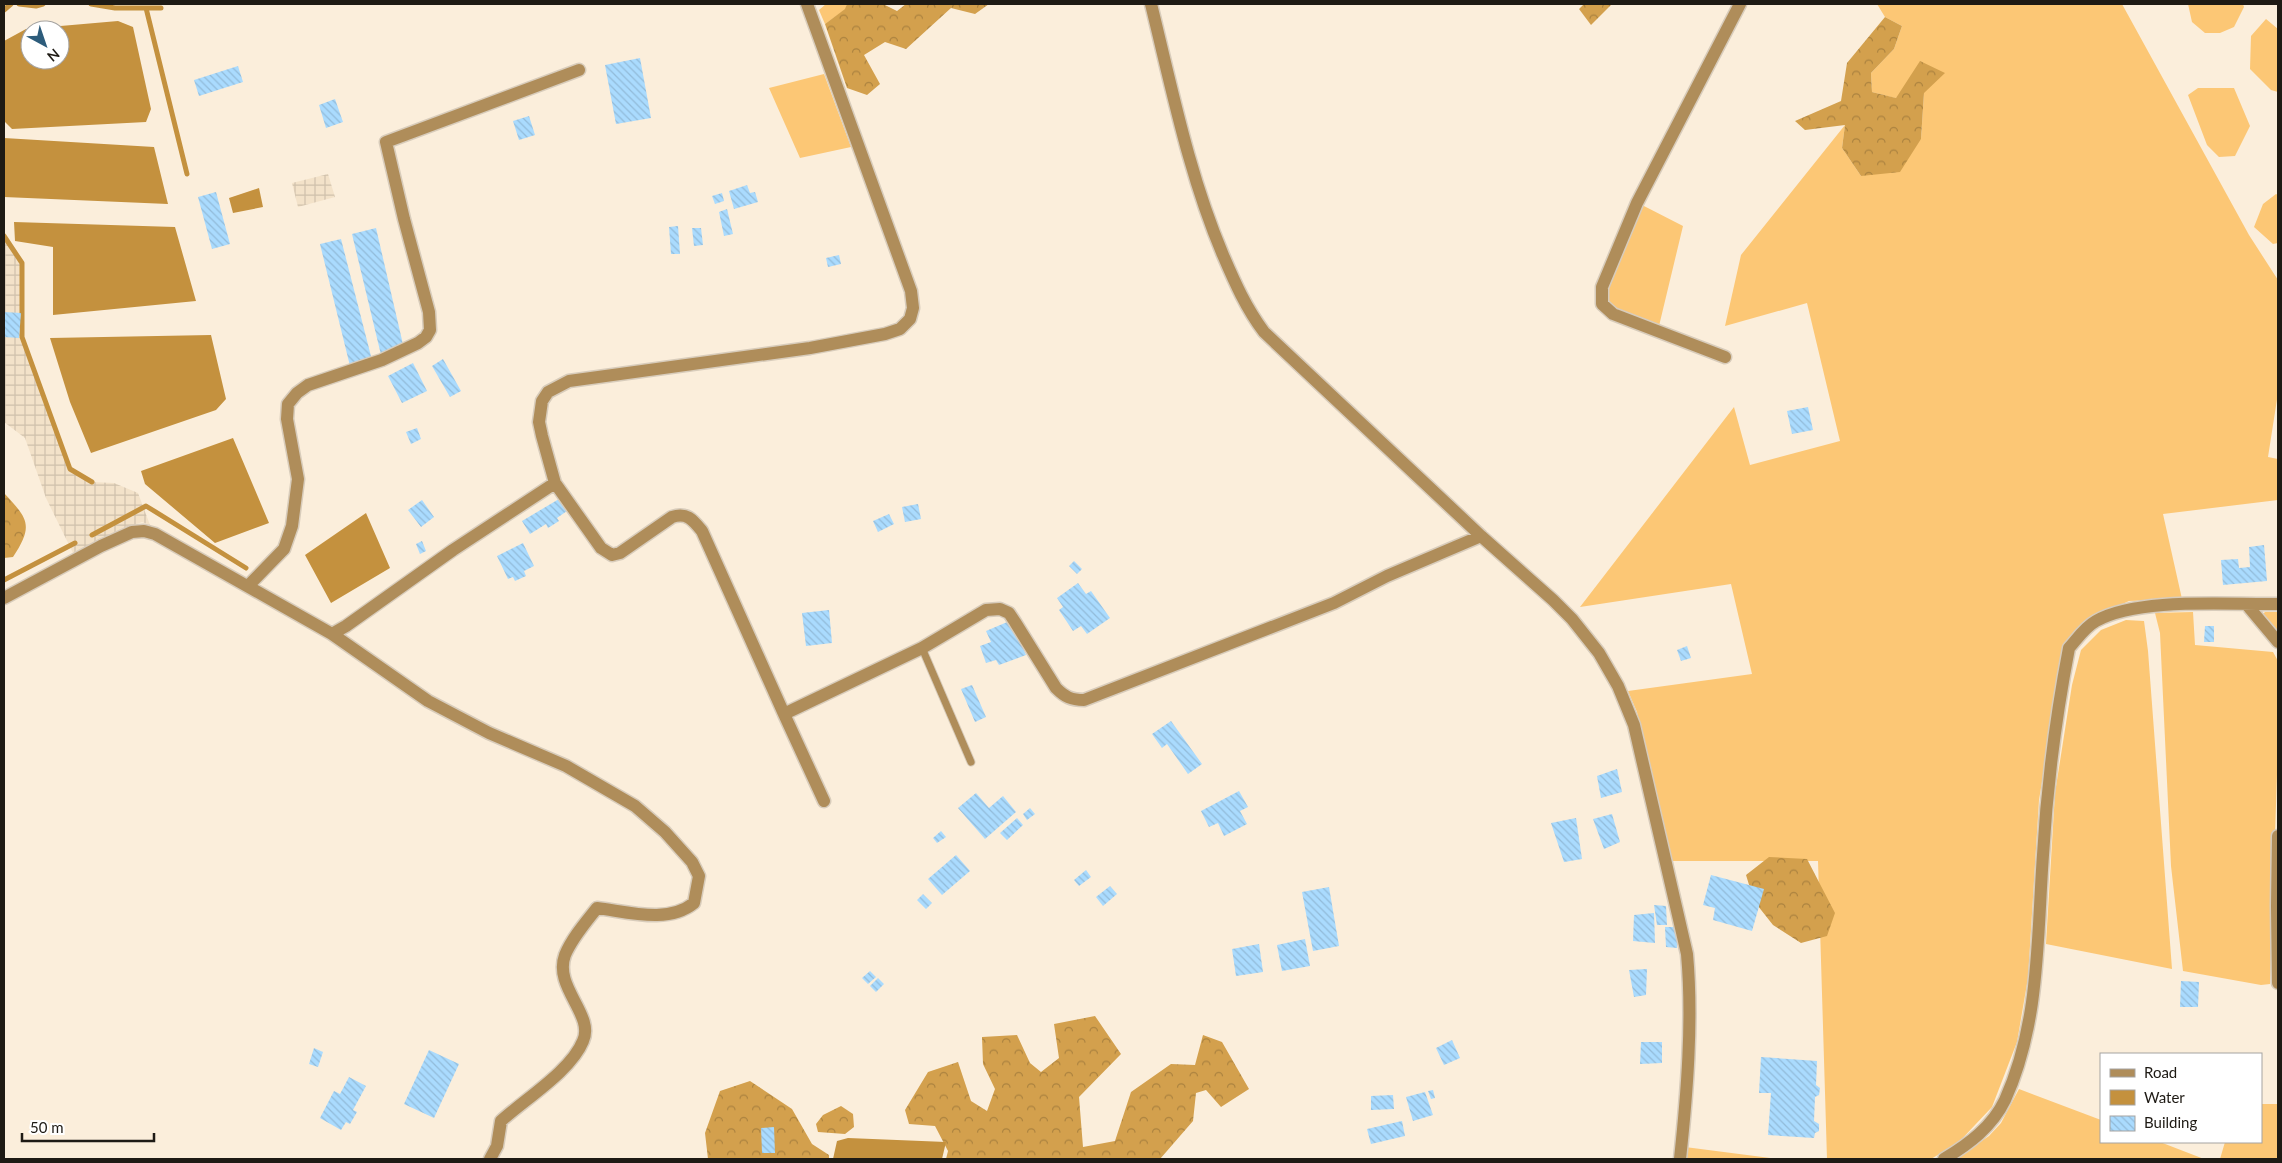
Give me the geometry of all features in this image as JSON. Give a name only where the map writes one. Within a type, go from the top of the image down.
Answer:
[{"type":"street","points":[[807,4],[911,291],[913,308],[910,319],[900,329],[885,334],[810,348],[570,381],[556,386],[548,392],[542,401],[539,422],[555,483],[601,548],[612,555],[620,553],[672,516],[680,514],[695,522],[702,531],[824,801]]},
{"type":"street","points":[[1151,4],[1190,164],[1219,245],[1249,312],[1264,332],[1572,619],[1599,653],[1618,686],[1634,725],[1687,954],[1687,1074],[1680,1159]]},
{"type":"street","points":[[1725,358],[1613,314],[1602,304],[1602,287],[1637,203],[1740,4]]},
{"type":"street","points":[[248,586],[284,549],[292,526],[298,479],[288,419],[288,404],[297,393],[308,385],[382,360],[418,344],[426,338],[430,330],[430,312],[404,220],[386,142],[579,70]]},
{"type":"street","points":[[332,634],[476,534],[555,483]]},
{"type":"street","points":[[4,598],[100,546],[132,532],[144,531],[156,534],[332,634],[428,701],[489,733],[566,766],[636,806],[665,832],[692,862],[699,876],[694,903],[685,910],[671,915],[640,914],[597,908],[570,944],[563,968],[565,983],[584,1022],[586,1032],[583,1042],[576,1053],[549,1081],[501,1120],[497,1146],[490,1159]]},
{"type":"street","points":[[784,714],[922,648],[982,612],[1000,609],[1009,613],[1056,688],[1064,696],[1072,700],[1084,700],[1334,603],[1388,576],[1481,536]]},
{"type":"street","points":[[1944,1159],[1976,1138],[1994,1118],[2005,1101],[2023,1049],[2032,1010],[2047,788],[2070,648],[2095,622],[2115,613],[2144,606],[2278,604]]},
{"type":"street","points":[[2247,605],[2278,642]]},
{"type":"street","points":[[2278,836],[2278,982]]},
{"type":"lane","points":[[922,648],[971,762]]},
{"type":"shaded area","points":[[826,4],[847,4],[846,9],[825,24],[819,10]]},
{"type":"shaded area","points":[[1877,4],[2122,4],[2249,235],[2278,280],[2278,393],[2268,457],[2278,459],[2278,500],[2163,514],[2182,599],[2129,601],[2091,618],[2064,650],[2039,800],[2028,978],[2017,1042],[1992,1107],[1958,1143],[1931,1159],[1827,1159],[1818,861],[1668,861],[1637,712],[1628,691],[1752,674],[1731,584],[1580,607],[1734,407],[1750,465],[1840,441],[1807,303],[1725,326],[1741,255],[1845,125],[1842,148],[1861,176],[1921,139],[1924,93],[1895,98],[1872,92],[1871,73],[1894,49],[1902,26],[1885,17]]},
{"type":"shaded area","points":[[2188,4],[2243,4],[2244,7],[2234,27],[2220,33],[2205,33],[2192,22]]},
{"type":"shaded area","points":[[2266,19],[2278,29],[2278,92],[2271,90],[2250,69],[2251,36]]},
{"type":"shaded area","points":[[824,74],[851,147],[800,158],[769,88]]},
{"type":"shaded area","points":[[2198,88],[2234,88],[2250,126],[2235,156],[2219,157],[2207,145],[2188,95]]},
{"type":"shaded area","points":[[328,174],[335,197],[298,207],[292,183]]},
{"type":"shaded area","points":[[2276,194],[2278,195],[2278,243],[2273,244],[2254,227],[2263,204]]},
{"type":"shaded area","points":[[1642,205],[1683,226],[1659,326],[1617,310],[1606,302],[1606,286]]},
{"type":"shaded area","points":[[4,236],[22,263],[22,337],[70,469],[91,482],[114,483],[138,493],[150,525],[142,522],[73,553],[46,498],[25,438],[4,422]]},
{"type":"shaded area","points":[[2193,612],[2195,645],[2273,652],[2278,661],[2278,745],[2270,984],[2261,985],[2183,971],[2171,866],[2160,633],[2155,613]]},
{"type":"shaded area","points":[[2265,612],[2278,612],[2278,633],[2262,615]]},
{"type":"shaded area","points":[[2126,620],[2144,621],[2148,651],[2172,969],[2046,944],[2055,793],[2072,685],[2081,650],[2101,630]]},
{"type":"shaded area","points":[[2019,1089],[2100,1120],[2100,1143],[2163,1143],[2204,1159],[1955,1159],[1989,1136],[2001,1123]]},
{"type":"shaded area","points":[[2262,1104],[2278,1104],[2278,1159],[2220,1159],[2225,1143],[2262,1143]]},
{"type":"shaded area","points":[[1685,1147],[1778,1159],[1683,1159]]},
{"type":"green space","points":[[847,4],[883,4],[897,11],[906,4],[989,4],[975,14],[951,8],[906,49],[885,42],[864,55],[880,84],[867,95],[847,88],[825,24],[845,9]]},
{"type":"green space","points":[[1584,4],[1612,4],[1591,25],[1579,9]]},
{"type":"green space","points":[[1885,17],[1902,26],[1894,49],[1871,73],[1872,92],[1896,98],[1920,61],[1945,73],[1924,93],[1921,139],[1900,172],[1861,176],[1842,148],[1845,125],[1805,130],[1795,121],[1841,101],[1847,63]]},
{"type":"green space","points":[[4,493],[23,516],[26,530],[20,546],[13,557],[4,558]]},
{"type":"green space","points":[[1769,857],[1807,859],[1835,913],[1827,936],[1801,943],[1773,925],[1754,901],[1746,875]]},
{"type":"green space","points":[[1095,1016],[1121,1054],[1079,1097],[1083,1147],[1115,1141],[1131,1092],[1171,1064],[1195,1065],[1203,1035],[1222,1042],[1249,1089],[1221,1107],[1206,1090],[1196,1093],[1193,1121],[1160,1159],[946,1159],[948,1151],[935,1126],[909,1124],[905,1110],[928,1072],[958,1062],[971,1101],[987,1111],[995,1089],[983,1064],[982,1037],[1017,1035],[1030,1063],[1041,1072],[1059,1058],[1054,1024]]},
{"type":"green space","points":[[750,1081],[792,1109],[812,1144],[829,1155],[829,1159],[708,1159],[705,1133],[720,1091]]},
{"type":"green space","points":[[841,1106],[853,1114],[854,1127],[845,1134],[818,1132],[816,1124],[823,1115]]},
{"type":"water","points":[[118,21],[133,27],[151,109],[146,122],[12,129],[4,121],[4,41],[20,32],[20,70],[70,70],[70,25]]},
{"type":"water","points":[[4,138],[154,147],[168,204],[4,197]]},
{"type":"water","points":[[259,188],[263,207],[233,213],[229,198]]},
{"type":"water","points":[[14,222],[175,227],[196,301],[53,315],[53,247],[15,241]]},
{"type":"water","points":[[211,335],[226,399],[216,410],[91,453],[70,402],[50,338]]},
{"type":"water","points":[[233,438],[269,523],[215,543],[145,484],[141,471]]},
{"type":"water","points":[[366,513],[390,568],[331,603],[305,555]]},
{"type":"water","points":[[848,1138],[946,1142],[942,1159],[833,1159],[837,1141]]},
{"type":"building","points":[[640,58],[651,118],[616,124],[605,65]]},
{"type":"building","points":[[238,66],[243,82],[199,96],[194,80]]},
{"type":"building","points":[[335,99],[343,122],[326,128],[319,105]]},
{"type":"building","points":[[529,116],[535,135],[519,140],[513,121]]},
{"type":"building","points":[[747,185],[750,193],[755,192],[758,202],[734,209],[729,191]]},
{"type":"building","points":[[216,192],[230,244],[212,249],[198,197]]},
{"type":"building","points":[[722,193],[724,201],[715,204],[712,196]]},
{"type":"building","points":[[727,209],[733,234],[724,236],[719,212]]},
{"type":"building","points":[[678,226],[680,254],[671,254],[669,227]]},
{"type":"building","points":[[376,228],[405,353],[382,359],[352,234]]},
{"type":"building","points":[[692,228],[701,228],[703,245],[694,246]]},
{"type":"building","points":[[341,239],[373,364],[351,370],[320,244]]},
{"type":"building","points":[[839,255],[841,264],[828,267],[826,258]]},
{"type":"building","points":[[4,312],[21,313],[19,338],[4,337]]},
{"type":"building","points":[[443,359],[461,391],[450,397],[432,366]]},
{"type":"building","points":[[413,363],[427,391],[402,403],[388,376]]},
{"type":"building","points":[[1808,407],[1813,430],[1792,434],[1787,411]]},
{"type":"building","points":[[417,428],[421,439],[411,444],[406,432]]},
{"type":"building","points":[[559,499],[567,511],[557,518],[559,521],[548,528],[546,524],[530,534],[522,521]]},
{"type":"building","points":[[422,500],[434,517],[421,527],[408,510]]},
{"type":"building","points":[[918,504],[921,519],[905,522],[902,507]]},
{"type":"building","points":[[889,514],[894,524],[878,532],[873,521]]},
{"type":"building","points":[[422,541],[426,551],[420,554],[416,544]]},
{"type":"building","points":[[523,543],[534,566],[524,571],[526,576],[515,581],[513,577],[508,579],[497,556]]},
{"type":"building","points":[[2264,545],[2267,581],[2223,585],[2221,560],[2238,559],[2239,568],[2250,567],[2249,547]]},
{"type":"building","points":[[1074,561],[1082,569],[1077,574],[1069,566]]},
{"type":"building","points":[[1078,583],[1086,594],[1091,591],[1110,618],[1087,634],[1081,626],[1073,631],[1059,610],[1063,607],[1057,598]]},
{"type":"building","points":[[829,610],[832,643],[806,646],[802,613]]},
{"type":"building","points":[[1012,620],[1026,655],[999,665],[996,660],[986,663],[980,646],[991,642],[986,631]]},
{"type":"building","points":[[2205,626],[2214,626],[2214,642],[2204,642]]},
{"type":"building","points":[[1687,646],[1691,658],[1681,661],[1677,650]]},
{"type":"building","points":[[972,685],[986,717],[975,722],[961,689]]},
{"type":"building","points":[[1171,721],[1202,764],[1188,774],[1167,744],[1162,748],[1152,734]]},
{"type":"building","points":[[1617,769],[1622,792],[1601,798],[1597,776]]},
{"type":"building","points":[[1239,791],[1248,807],[1240,811],[1247,824],[1224,836],[1218,823],[1209,827],[1201,811]]},
{"type":"building","points":[[976,793],[989,808],[1003,796],[1016,812],[985,839],[958,808]]},
{"type":"building","points":[[1030,808],[1035,814],[1027,820],[1023,814]]},
{"type":"building","points":[[1612,814],[1620,842],[1604,849],[1593,819]]},
{"type":"building","points":[[1017,818],[1023,825],[1007,840],[1000,833]]},
{"type":"building","points":[[1576,818],[1582,859],[1564,862],[1551,823]]},
{"type":"building","points":[[941,831],[946,837],[937,843],[933,838]]},
{"type":"building","points":[[956,855],[970,871],[942,895],[928,879]]},
{"type":"building","points":[[1086,870],[1091,877],[1079,886],[1074,880]]},
{"type":"building","points":[[1711,875],[1764,889],[1752,931],[1713,920],[1715,908],[1703,905]]},
{"type":"building","points":[[1110,886],[1117,894],[1103,906],[1096,897]]},
{"type":"building","points":[[1329,887],[1339,946],[1313,951],[1302,892]]},
{"type":"building","points":[[923,894],[932,903],[926,909],[917,900]]},
{"type":"building","points":[[1654,905],[1666,906],[1667,925],[1657,925]]},
{"type":"building","points":[[1654,913],[1655,943],[1633,941],[1634,915]]},
{"type":"building","points":[[1665,927],[1677,927],[1677,948],[1666,947]]},
{"type":"building","points":[[1305,939],[1310,966],[1282,971],[1277,945]]},
{"type":"building","points":[[1259,944],[1263,972],[1236,976],[1232,949]]},
{"type":"building","points":[[1647,969],[1646,995],[1634,997],[1629,970]]},
{"type":"building","points":[[870,971],[876,977],[868,984],[862,978]]},
{"type":"building","points":[[878,978],[884,984],[876,992],[870,986]]},
{"type":"building","points":[[2181,981],[2199,982],[2198,1007],[2180,1007]]},
{"type":"building","points":[[1452,1040],[1460,1058],[1444,1065],[1436,1048]]},
{"type":"building","points":[[1641,1042],[1662,1042],[1662,1063],[1640,1064]]},
{"type":"building","points":[[314,1048],[323,1052],[318,1067],[309,1064]]},
{"type":"building","points":[[429,1050],[459,1064],[434,1118],[404,1104]]},
{"type":"building","points":[[1761,1057],[1817,1061],[1816,1085],[1820,1088],[1819,1095],[1815,1097],[1814,1121],[1819,1124],[1819,1131],[1815,1133],[1814,1138],[1768,1135],[1771,1093],[1759,1093]]},
{"type":"building","points":[[349,1077],[366,1086],[353,1110],[357,1112],[350,1124],[346,1122],[341,1130],[320,1118],[334,1091],[340,1094]]},
{"type":"building","points":[[1433,1090],[1435,1098],[1431,1099],[1428,1091]]},
{"type":"building","points":[[1425,1092],[1433,1115],[1413,1121],[1406,1097]]},
{"type":"building","points":[[1393,1095],[1394,1109],[1371,1110],[1371,1096]]},
{"type":"building","points":[[1402,1121],[1405,1136],[1371,1144],[1367,1129]]},
{"type":"building","points":[[774,1127],[775,1153],[762,1153],[761,1128]]},
{"type":"waterway","points":[[4,10],[11,4]]},
{"type":"waterway","points":[[19,4],[36,6],[43,4]]},
{"type":"waterway","points":[[91,4],[115,8],[161,8]]},
{"type":"waterway","points":[[146,8],[187,174]]},
{"type":"waterway","points":[[4,236],[22,263],[22,337],[70,469],[92,482]]},
{"type":"waterway","points":[[92,535],[146,506],[246,568]]},
{"type":"waterway","points":[[4,580],[75,543]]}]
